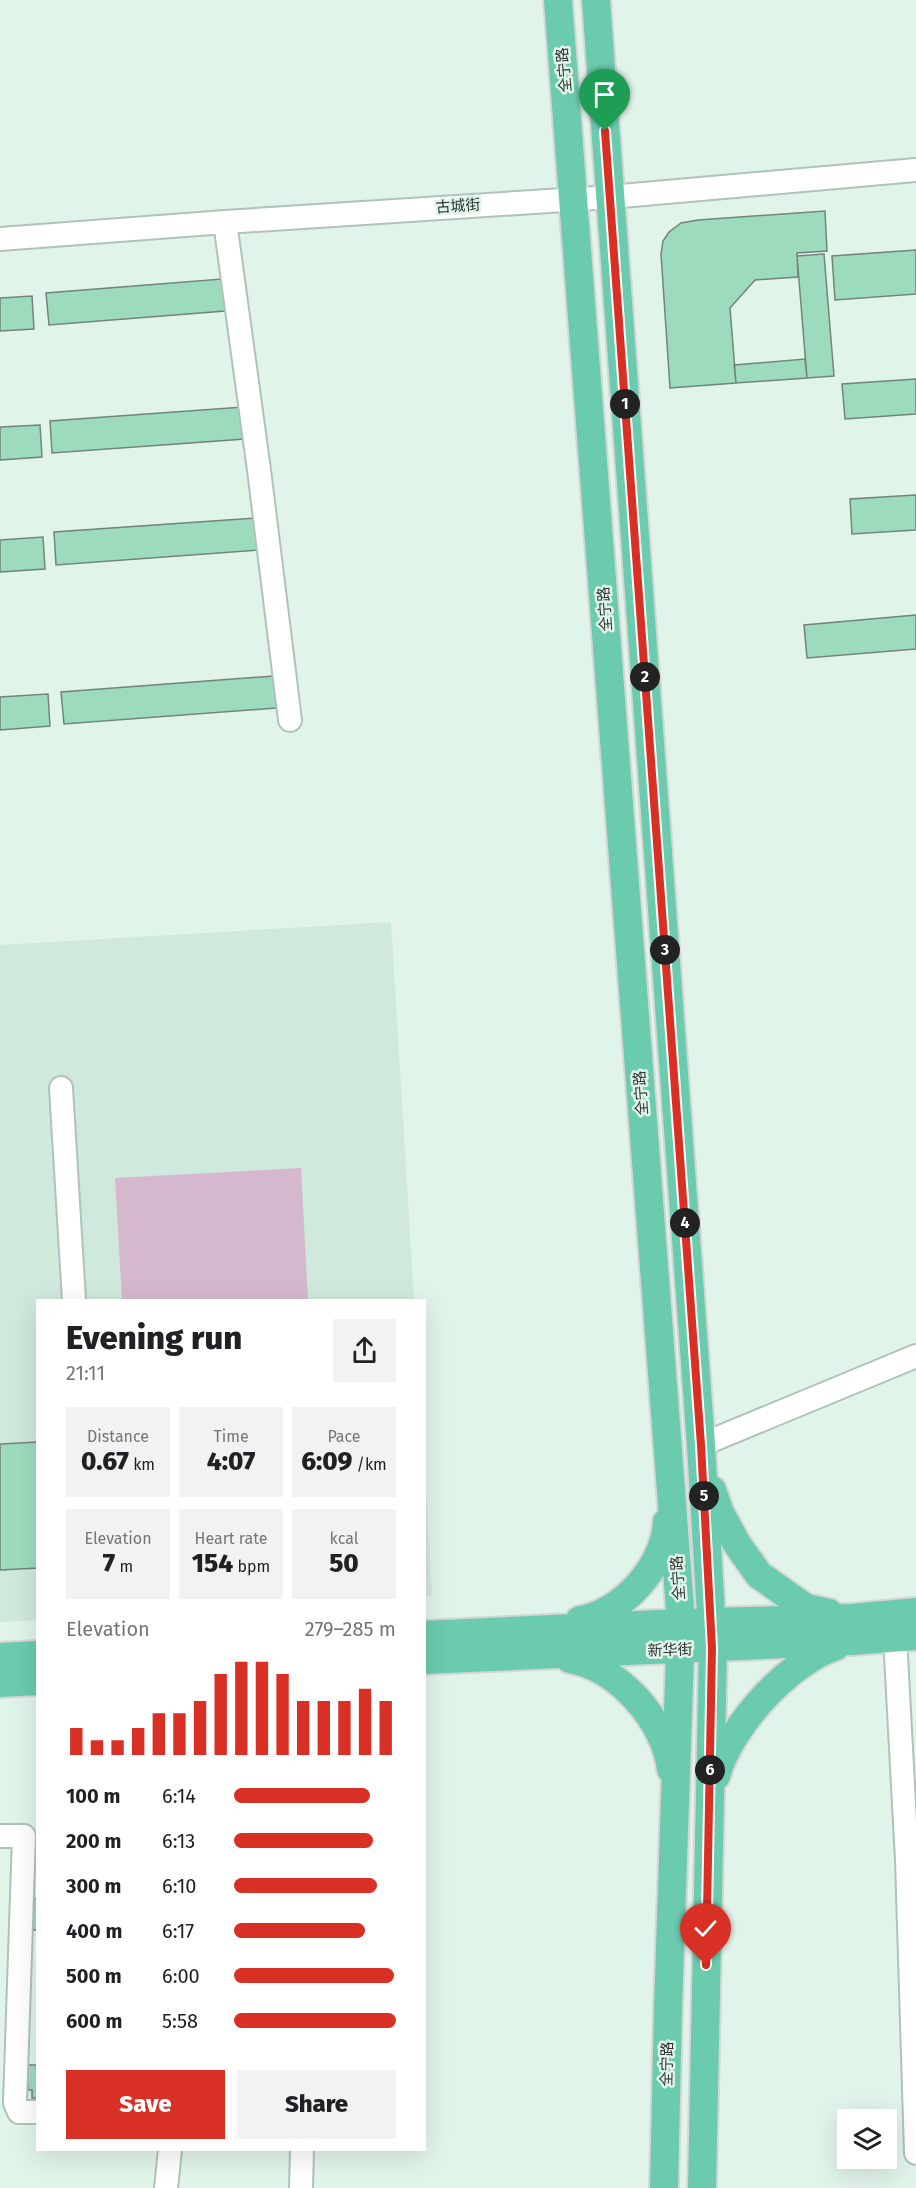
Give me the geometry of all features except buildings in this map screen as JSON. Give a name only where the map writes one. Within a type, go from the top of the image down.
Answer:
[{"type":"main road","name":"全宁路","points":[[558,0],[681,1636],[664,2188]]},
{"type":"main road","name":"全宁路","points":[[596,0],[702,1455],[712,1635],[702,2188]]},
{"type":"main road","points":[[702,1455],[720,1513],[737,1544],[759,1575],[806,1608],[851,1630],[798,1667],[746,1720],[728,1745],[720,1764],[709,1816]]},
{"type":"main road","points":[[518,1630],[584,1620],[601,1614],[635,1588],[661,1551],[666,1531],[669,1466]]},
{"type":"main road","name":"新华街","points":[[851,1630],[916,1612]]},
{"type":"main road","name":"新华街","points":[[426,1635],[518,1630],[681,1636],[851,1630],[905,1637]]},
{"type":"main road","name":"新华街","points":[[426,1660],[505,1656],[681,1636]]},
{"type":"main road","points":[[0,1657],[36,1655]]},
{"type":"main road","points":[[505,1656],[572,1659],[594,1665],[613,1676],[634,1696],[649,1716],[669,1755],[675,1808]]},
{"type":"main road","points":[[0,1683],[36,1681]]},
{"type":"street","name":"古城街","points":[[0,239],[610,197],[916,170]]},
{"type":"street","points":[[225,222],[290,720]]},
{"type":"street","points":[[61,1088],[74,1299]]},
{"type":"street","points":[[702,1455],[916,1356]]},
{"type":"street","points":[[905,1637],[916,2153]]},
{"type":"street","points":[[0,1836],[24,1836],[15,2103],[19,2112],[36,2112]]},
{"type":"street","points":[[166,2188],[170,2151]]},
{"type":"street","points":[[301,2188],[302,2151]]},
{"type":"shaded area","points":[[391,922],[414,1299],[36,1299],[36,1620],[0,1622],[0,945]]},
{"type":"shaded area","points":[[301,1168],[308,1299],[122,1299],[115,1178]]},
{"type":"shaded area","points":[[426,1492],[432,1596],[426,1597]]},
{"type":"route","points":[[605,131],[712,1622],[706,1965]]}]
